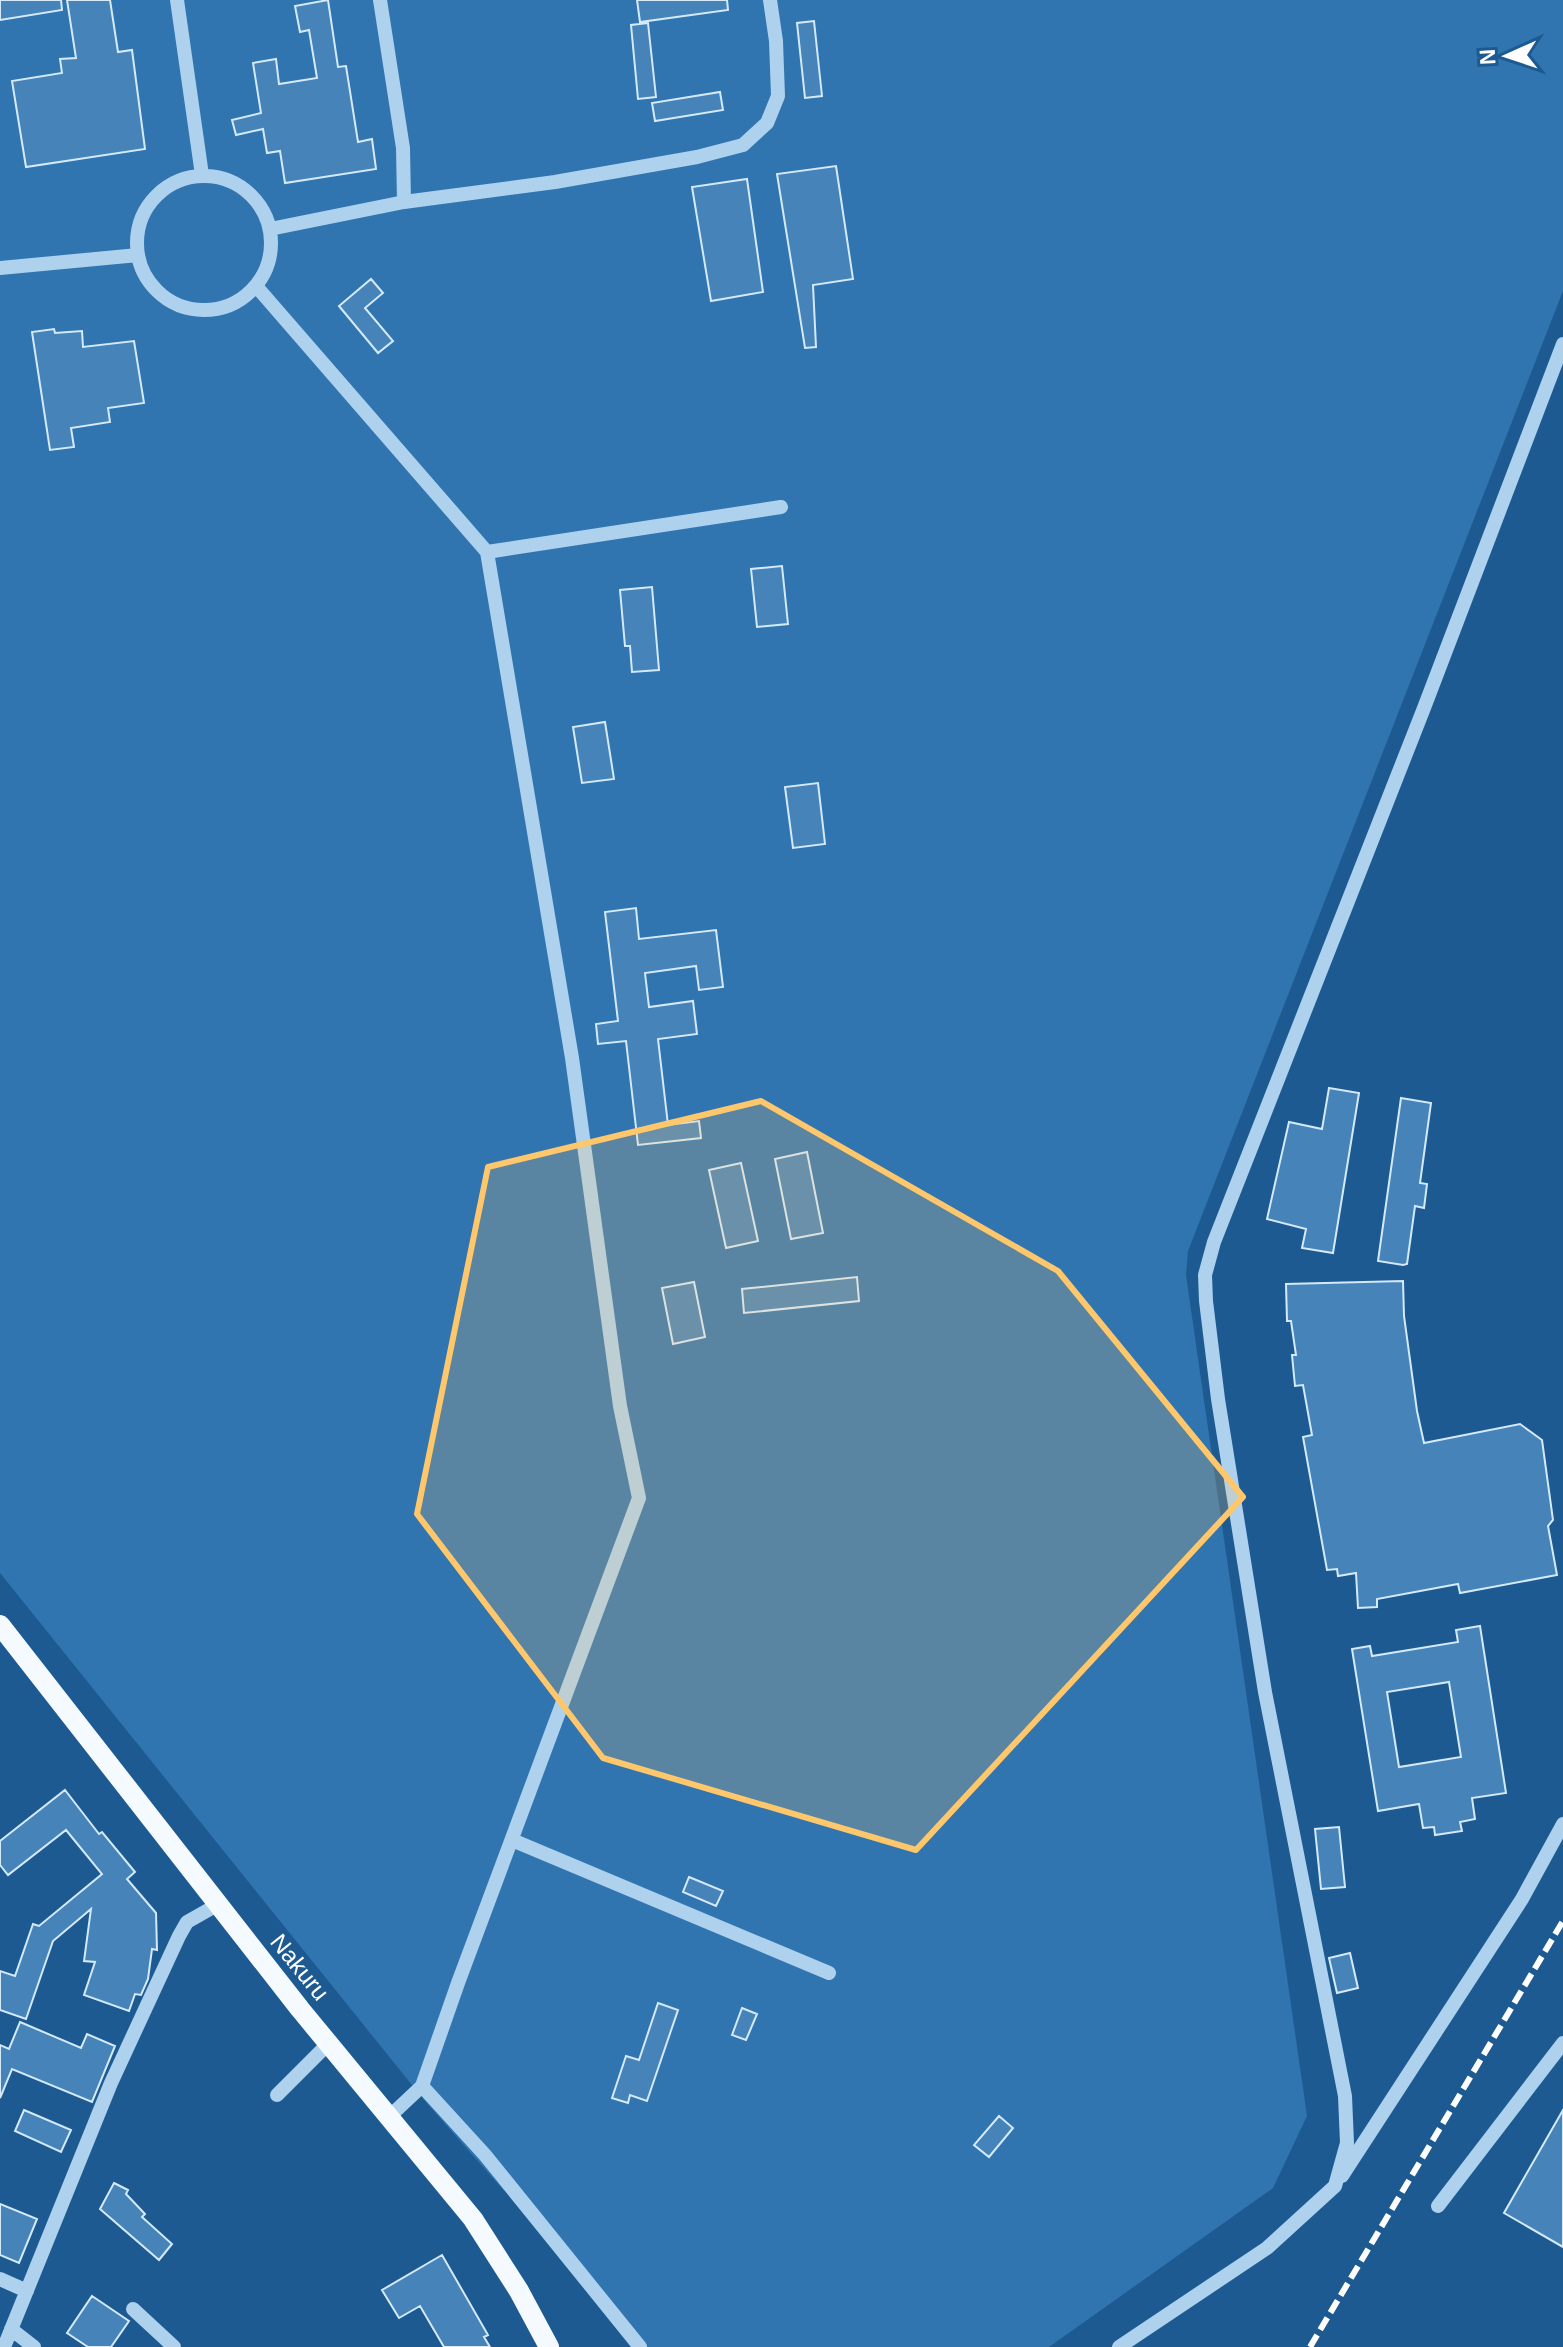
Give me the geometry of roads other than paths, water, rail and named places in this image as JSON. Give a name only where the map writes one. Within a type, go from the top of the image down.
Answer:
[{"type":"main road","name":"Nakuru","points":[[0,1625],[217,1905],[473,2219],[519,2291],[546,2346]]},
{"type":"street","points":[[177,0],[202,175]]},
{"type":"street","points":[[380,0],[403,148],[404,202]]},
{"type":"street","points":[[270,229],[404,202],[555,182],[697,157],[743,145],[767,123],[778,96],[776,41],[770,0]]},
{"type":"street","points":[[202,175],[224,178],[244,188],[259,203],[270,229],[272,246],[267,267],[256,286],[240,301],[219,309],[198,311],[177,305],[158,293],[145,276],[138,255],[139,226],[152,200],[175,182],[202,175]]},
{"type":"street","points":[[0,268],[138,255]]},
{"type":"street","points":[[256,286],[487,552],[572,1058],[620,1406],[639,1498],[422,2086],[389,2117]]},
{"type":"street","points":[[1335,2186],[1347,2143],[1345,2096],[1265,1692],[1218,1399],[1205,1275],[1214,1242],[1563,344]]},
{"type":"street","points":[[487,552],[781,507]]},
{"type":"street","points":[[1119,2347],[1267,2248],[1335,2186],[1522,1899],[1563,1824]]},
{"type":"street","points":[[512,1840],[829,1973]]},
{"type":"street","points":[[4,2347],[111,2083],[179,1936],[187,1922],[217,1905]]},
{"type":"street","points":[[277,2095],[329,2043]]},
{"type":"street","points":[[1438,2206],[1563,2043]]},
{"type":"street","points":[[422,2086],[485,2155],[640,2347]]},
{"type":"street","points":[[0,2279],[27,2291]]},
{"type":"street","points":[[133,2309],[174,2347]]},
{"type":"street","points":[[11,2329],[34,2347]]},
{"type":"railway","points":[[1310,2347],[1563,1921]]}]
